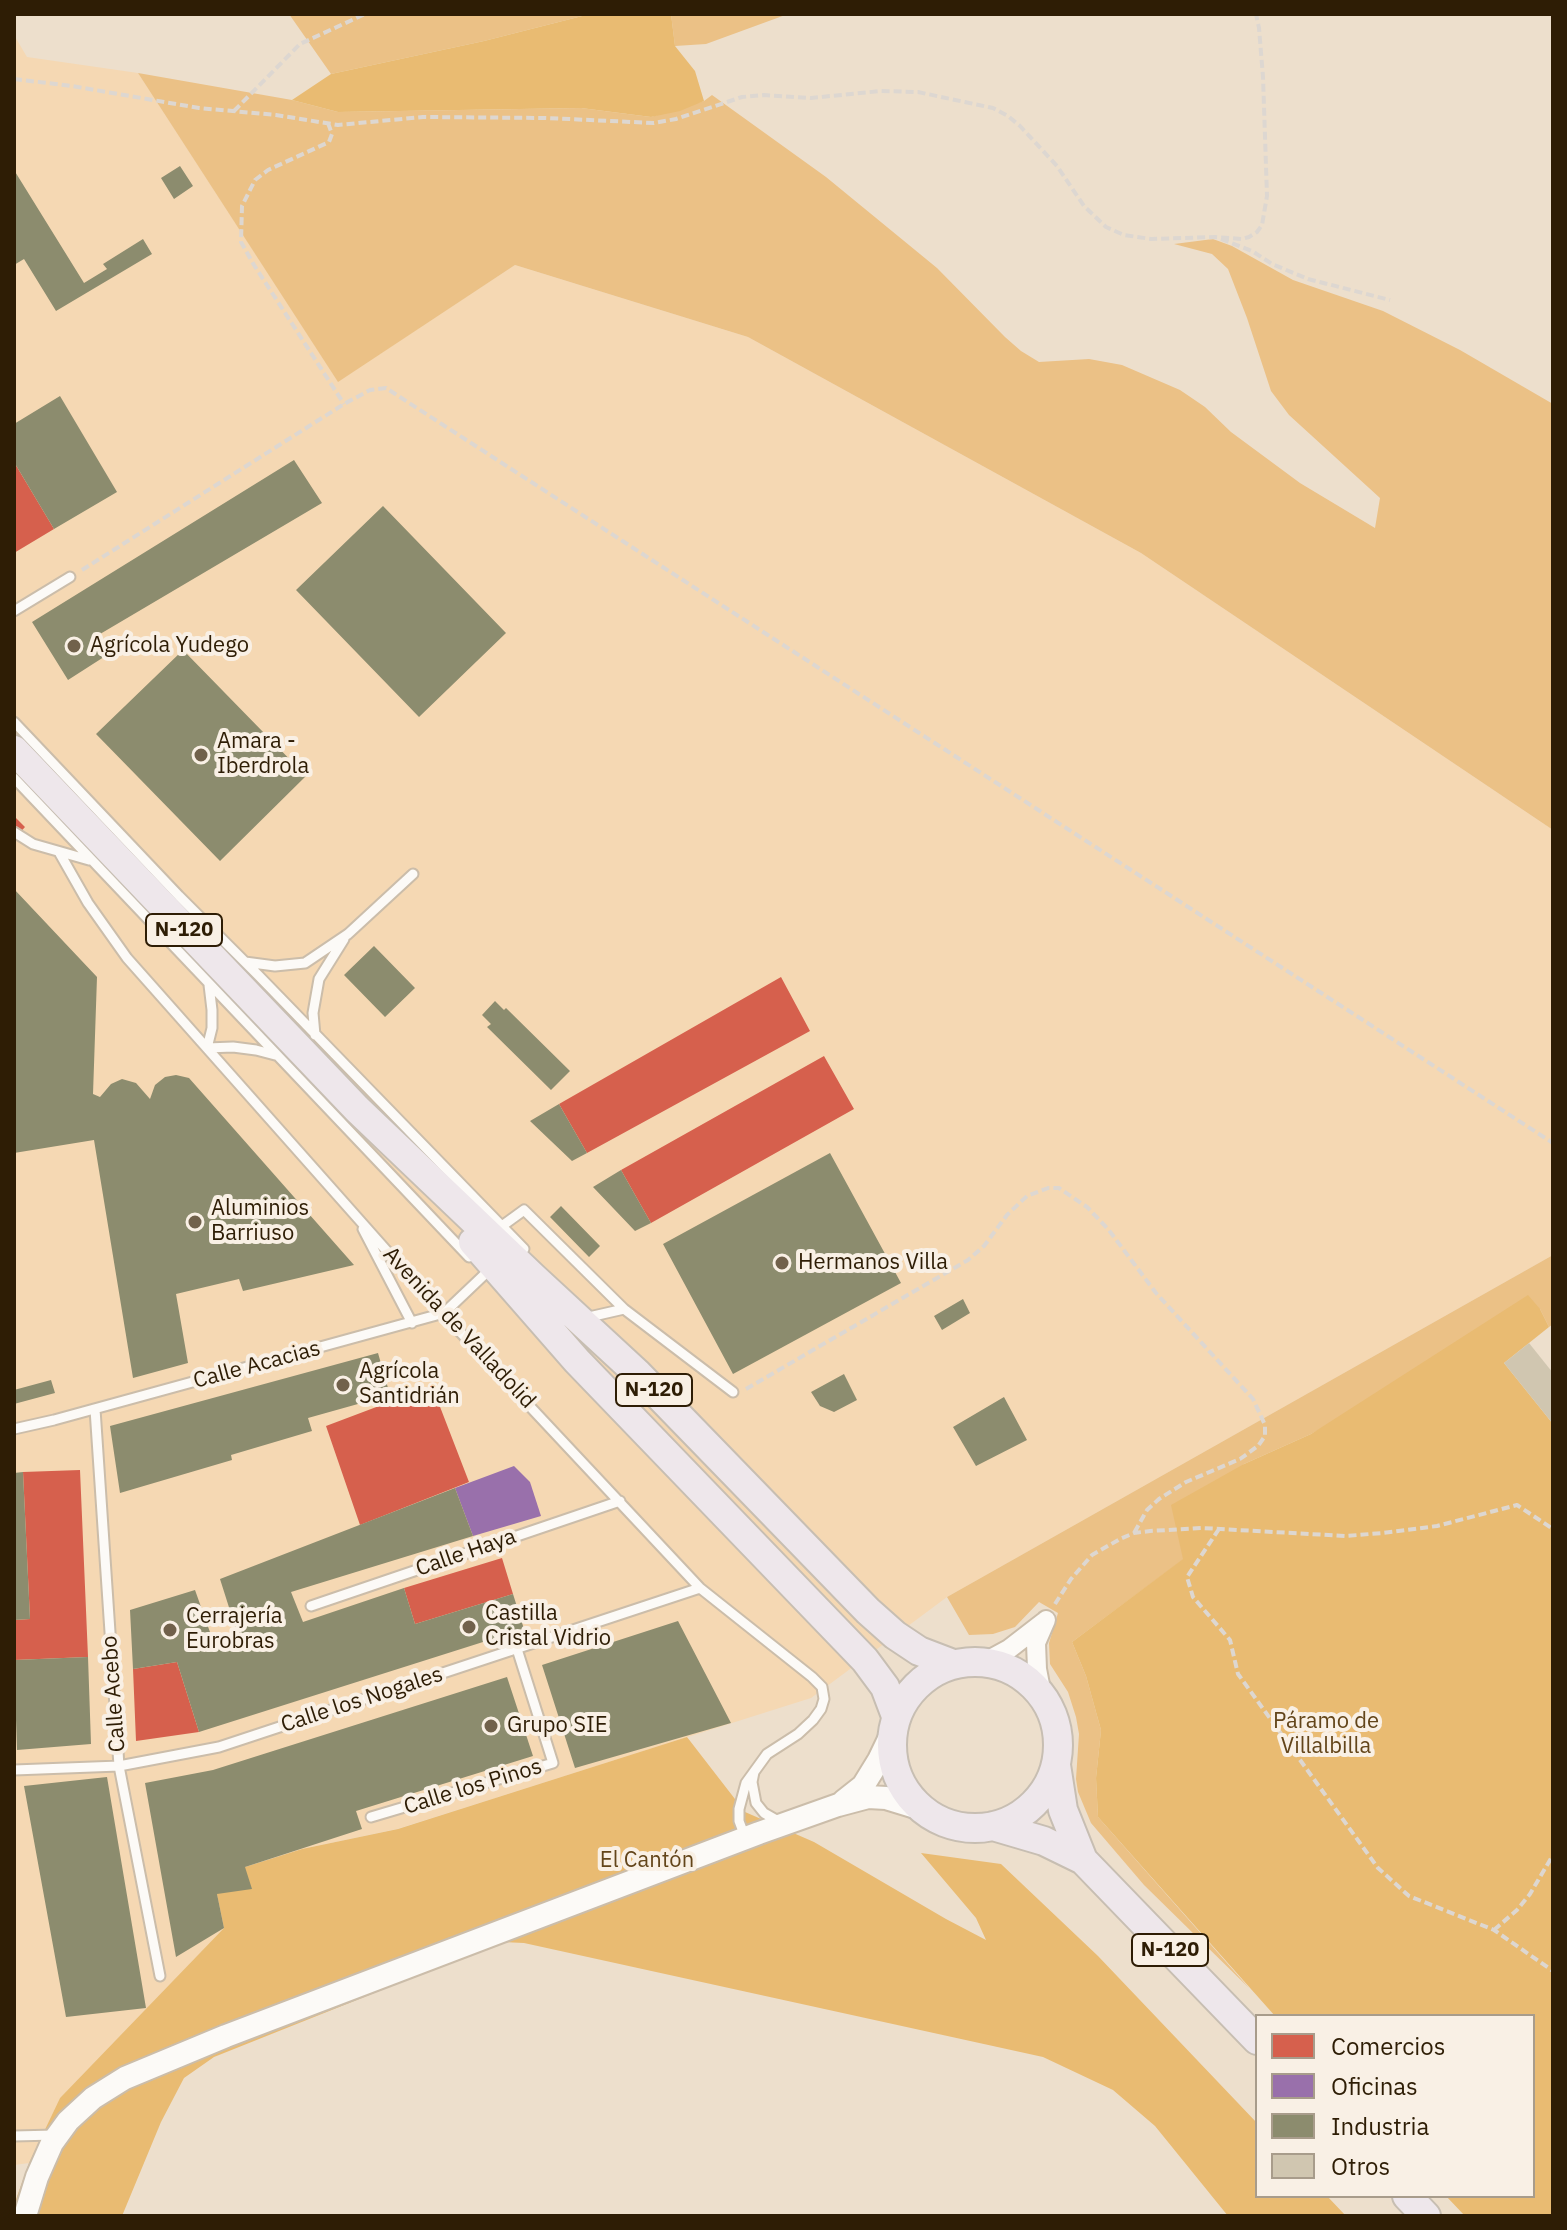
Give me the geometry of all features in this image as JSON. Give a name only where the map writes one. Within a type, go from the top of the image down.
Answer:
[{"type":"highway","name":"N-120","points":[[14,750],[357,1109],[637,1373],[868,1611],[919,1651],[953,1664]]},
{"type":"highway","name":"N-120","points":[[357,1109],[566,1349],[865,1660],[885,1687],[894,1724],[892,1757],[897,1776],[922,1809],[953,1825],[975,1828],[993,1826],[1015,1818],[1029,1808],[1047,1787],[1056,1764]]},
{"type":"highway","name":"N-120","points":[[894,1724],[907,1696],[919,1682],[938,1670],[953,1664],[985,1662],[1017,1673],[1042,1695],[1052,1714],[1058,1733],[1056,1764],[1063,1810],[1083,1860]]},
{"type":"highway","name":"N-120","points":[[993,1826],[1044,1841],[1083,1860],[1255,2038]]},
{"type":"highway","points":[[1409,2198],[1426,2216]]},
{"type":"street","points":[[985,1662],[1009,1649],[1046,1620]]},
{"type":"street","points":[[1042,1695],[1036,1643],[1046,1620]]},
{"type":"street","points":[[838,1805],[863,1786],[879,1760],[894,1724]]},
{"type":"street","points":[[25,2216],[52,2143],[68,2121],[93,2098],[125,2078],[756,1828],[790,1822],[868,1797],[886,1798],[922,1809]]},
{"type":"lane","points":[[14,611],[70,577]]},
{"type":"lane","points":[[14,722],[535,1260]]},
{"type":"lane","points":[[14,778],[496,1285]]},
{"type":"lane","points":[[14,832],[33,844],[90,860]]},
{"type":"lane","name":"Avenida de Valladolid","points":[[59,852],[88,903],[127,958],[444,1313],[700,1588],[822,1687],[824,1699],[813,1720],[767,1754],[746,1783],[739,1821],[756,1828]]},
{"type":"lane","points":[[245,962],[275,966],[305,963],[348,934],[413,874]]},
{"type":"lane","points":[[315,1035],[313,1013],[319,979],[348,934]]},
{"type":"lane","points":[[209,983],[212,1028],[207,1048],[233,1047],[278,1056]]},
{"type":"lane","points":[[502,1226],[524,1210],[624,1309],[733,1392]]},
{"type":"lane","points":[[356,1216],[412,1323]]},
{"type":"lane","name":"Calle Acacias","points":[[14,1429],[444,1313],[485,1274]]},
{"type":"lane","points":[[567,1294],[637,1373]]},
{"type":"lane","points":[[507,1297],[558,1350],[605,1391]]},
{"type":"lane","points":[[589,1317],[624,1309]]},
{"type":"lane","name":"Calle Acebo","points":[[95,1409],[119,1766],[160,1976]]},
{"type":"lane","name":"Calle Haya","points":[[311,1606],[620,1501]]},
{"type":"lane","name":"Calle los Nogales","points":[[14,1770],[119,1766],[219,1747],[700,1588]]},
{"type":"lane","name":"Calle los Pinos","points":[[371,1817],[553,1763],[517,1649]]},
{"type":"lane","points":[[755,1769],[756,1828]]},
{"type":"lane","points":[[14,2136],[58,2135]]},
{"type":"path","points":[[234,111],[300,44],[365,14]]},
{"type":"path","points":[[14,79],[87,88],[199,108],[338,125],[423,117],[654,123],[742,97],[811,98],[881,91],[918,92],[993,108],[1008,116],[1057,166],[1084,206],[1106,227],[1124,235],[1151,239],[1242,239],[1257,232],[1267,196],[1263,77],[1256,14]]},
{"type":"path","points":[[328,123],[332,134],[329,142],[268,170],[255,180],[242,206],[241,242],[344,404]]},
{"type":"path","points":[[1215,237],[1252,251],[1272,264],[1308,279],[1390,300]]},
{"type":"path","points":[[70,577],[344,404],[370,390],[386,388],[1553,1143]]},
{"type":"path","points":[[733,1392],[745,1389],[968,1260],[1027,1196],[1048,1188],[1059,1188],[1087,1207],[1108,1229],[1156,1293],[1253,1399],[1265,1425],[1265,1436],[1258,1446],[1240,1459],[1186,1482],[1159,1499],[1147,1510],[1134,1533]]},
{"type":"path","points":[[1046,1620],[1062,1591],[1092,1555],[1134,1533],[1202,1528],[1346,1536],[1437,1526],[1517,1505],[1553,1529]]},
{"type":"path","points":[[1219,1529],[1187,1577],[1193,1597],[1230,1640],[1238,1674],[1256,1701],[1378,1868],[1409,1896],[1494,1930],[1553,1971]]},
{"type":"path","points":[[1494,1930],[1530,1894],[1553,1855]]},
{"type":"shaded area","points":[[289,14],[590,14],[331,74]]},
{"type":"shaded area","points":[[671,14],[788,14],[706,44],[675,46]]},
{"type":"shaded area","points":[[14,35],[27,57],[138,73],[338,381],[515,265],[748,337],[1141,553],[1553,830],[1553,1255],[947,1597],[811,1698],[397,1829],[302,1849],[245,1866],[252,1889],[224,1928],[60,2098],[29,2163],[14,2165]]},
{"type":"shaded area","points":[[138,73],[292,100],[338,112],[581,108],[651,117],[704,101],[712,95],[826,177],[937,268],[1021,351],[1039,362],[1089,359],[1122,365],[1180,390],[1300,483],[1375,528],[1380,498],[1289,415],[1271,391],[1228,269],[1212,254],[1174,244],[1213,239],[1232,246],[1293,280],[1383,311],[1460,350],[1553,404],[1553,830],[1141,553],[748,337],[515,265],[338,382]]},
{"type":"shaded area","points":[[1553,1255],[1553,1324],[1549,1327],[1540,1309],[1311,1434],[1244,1464],[1184,1559],[1072,1642],[1086,1676],[1101,1730],[1096,1778],[1098,1817],[1249,1988],[1144,1885],[1091,1823],[1076,1779],[1079,1734],[1076,1717],[1068,1692],[1050,1664],[1049,1643],[1058,1613],[1039,1602],[1015,1627],[993,1634],[969,1635],[947,1597]]},
{"type":"green space","points":[[590,14],[671,14],[675,46],[695,71],[704,101],[680,111],[651,117],[581,108],[338,112],[292,100],[331,74]]},
{"type":"green space","name":"Páramo de Villalbilla","points":[[1528,1295],[1549,1327],[1504,1363],[1553,1424],[1553,2216],[1465,2216],[1448,2198],[1535,2198],[1535,2014],[1273,2014],[1098,1817],[1096,1778],[1101,1730],[1086,1676],[1072,1642],[1183,1559],[1171,1505],[1244,1464],[1311,1434]]},
{"type":"green space","name":"El Cantón","points":[[687,1737],[745,1812],[814,1842],[986,1940],[976,1918],[921,1853],[1001,1864],[1098,1956],[1255,2121],[1255,2198],[1329,2198],[1346,2216],[1228,2216],[1155,2126],[1113,2090],[1043,2057],[524,1943],[502,1942],[214,2057],[184,2078],[161,2122],[122,2216],[14,2216],[14,2205],[29,2163],[60,2098],[224,1928],[217,1894],[245,1867],[302,1849],[398,1829]]},
{"type":"building: Comercios","points":[[14,462],[54,529],[14,553]]},
{"type":"building: Comercios","points":[[14,816],[25,827],[14,839]]},
{"type":"building: Comercios","points":[[781,977],[810,1031],[587,1153],[559,1104]]},
{"type":"building: Comercios","points":[[824,1056],[854,1109],[651,1223],[621,1170]]},
{"type":"building: Comercios","points":[[432,1386],[469,1482],[360,1525],[326,1426]]},
{"type":"building: Comercios","points":[[80,1470],[88,1657],[14,1660],[14,1620],[30,1619],[23,1472]]},
{"type":"building: Comercios","points":[[502,1558],[513,1594],[415,1624],[404,1588]]},
{"type":"building: Comercios","points":[[177,1662],[199,1732],[136,1741],[133,1669]]},
{"type":"building: Oficinas","points":[[514,1466],[530,1482],[541,1516],[473,1536],[455,1488]]},
{"type":"building: Industria","points":[[180,166],[193,186],[174,199],[161,178]]},
{"type":"building: Industria","points":[[14,170],[84,283],[107,269],[103,264],[143,239],[152,254],[56,311],[24,259],[14,265]]},
{"type":"building: Industria","points":[[60,396],[117,492],[54,529],[14,462],[14,424]]},
{"type":"building: Industria","points":[[294,460],[322,503],[95,637],[107,655],[68,680],[32,622]]},
{"type":"building: Industria","points":[[383,506],[506,633],[419,717],[296,590]]},
{"type":"building: Industria","name":"Amara - Iberdrola","points":[[183,650],[306,776],[220,861],[96,734]]},
{"type":"building: Industria","points":[[14,889],[97,977],[93,1094],[100,1097],[111,1084],[122,1079],[136,1083],[150,1099],[155,1085],[165,1077],[176,1075],[189,1078],[354,1265],[243,1291],[239,1279],[176,1294],[188,1363],[133,1378],[94,1140],[14,1153]]},
{"type":"building: Industria","points":[[374,946],[415,988],[385,1017],[344,975]]},
{"type":"building: Industria","points":[[495,1001],[570,1071],[551,1090],[487,1027],[491,1024],[482,1015]]},
{"type":"building: Industria","points":[[559,1104],[587,1153],[572,1161],[530,1121]]},
{"type":"building: Industria","name":"Hermanos Villa","points":[[830,1153],[901,1283],[733,1374],[663,1244]]},
{"type":"building: Industria","points":[[621,1170],[651,1223],[635,1231],[593,1187]]},
{"type":"building: Industria","points":[[561,1206],[600,1246],[589,1257],[550,1217]]},
{"type":"building: Industria","points":[[963,1299],[970,1313],[942,1330],[934,1316]]},
{"type":"building: Industria","points":[[378,1353],[390,1395],[308,1418],[312,1431],[231,1455],[232,1460],[120,1493],[110,1426]]},
{"type":"building: Industria","points":[[844,1374],[857,1400],[834,1412],[820,1406],[811,1392]]},
{"type":"building: Industria","points":[[51,1380],[55,1393],[14,1404],[14,1390]]},
{"type":"building: Industria","points":[[1004,1397],[1027,1440],[976,1466],[953,1427]]},
{"type":"building: Industria","points":[[23,1472],[30,1619],[14,1620],[14,1473]]},
{"type":"building: Industria","points":[[455,1488],[473,1536],[291,1592],[303,1622],[404,1588],[415,1624],[513,1594],[524,1629],[199,1732],[177,1662],[133,1669],[130,1610],[195,1590],[216,1649],[240,1642],[220,1579]]},
{"type":"building: Industria","points":[[678,1621],[731,1723],[575,1768],[542,1665]]},
{"type":"building: Industria","points":[[88,1657],[91,1744],[17,1750],[14,1660]]},
{"type":"building: Industria","points":[[507,1677],[533,1756],[356,1811],[362,1829],[245,1867],[252,1889],[217,1894],[224,1928],[176,1957],[145,1783],[213,1770]]},
{"type":"building: Industria","points":[[107,1777],[146,2008],[66,2017],[24,1786]]},
{"type":"building: Otros","points":[[1529,1343],[1553,1373],[1553,1424],[1504,1363]]},
{"type":"place","name":"Agrícola Yudego","points":[[74,646]]},
{"type":"place","name":"Amara - Iberdrola","points":[[201,755]]},
{"type":"place","name":"Aluminios Barriuso","points":[[195,1222]]},
{"type":"place","name":"Hermanos Villa","points":[[782,1263]]},
{"type":"place","name":"Agrícola Santidrián","points":[[343,1385]]},
{"type":"place","name":"Castilla Cristal Vidrio","points":[[469,1627]]},
{"type":"place","name":"Cerrajería Eurobras","points":[[170,1630]]},
{"type":"place","name":"Grupo SIE","points":[[491,1726]]}]
